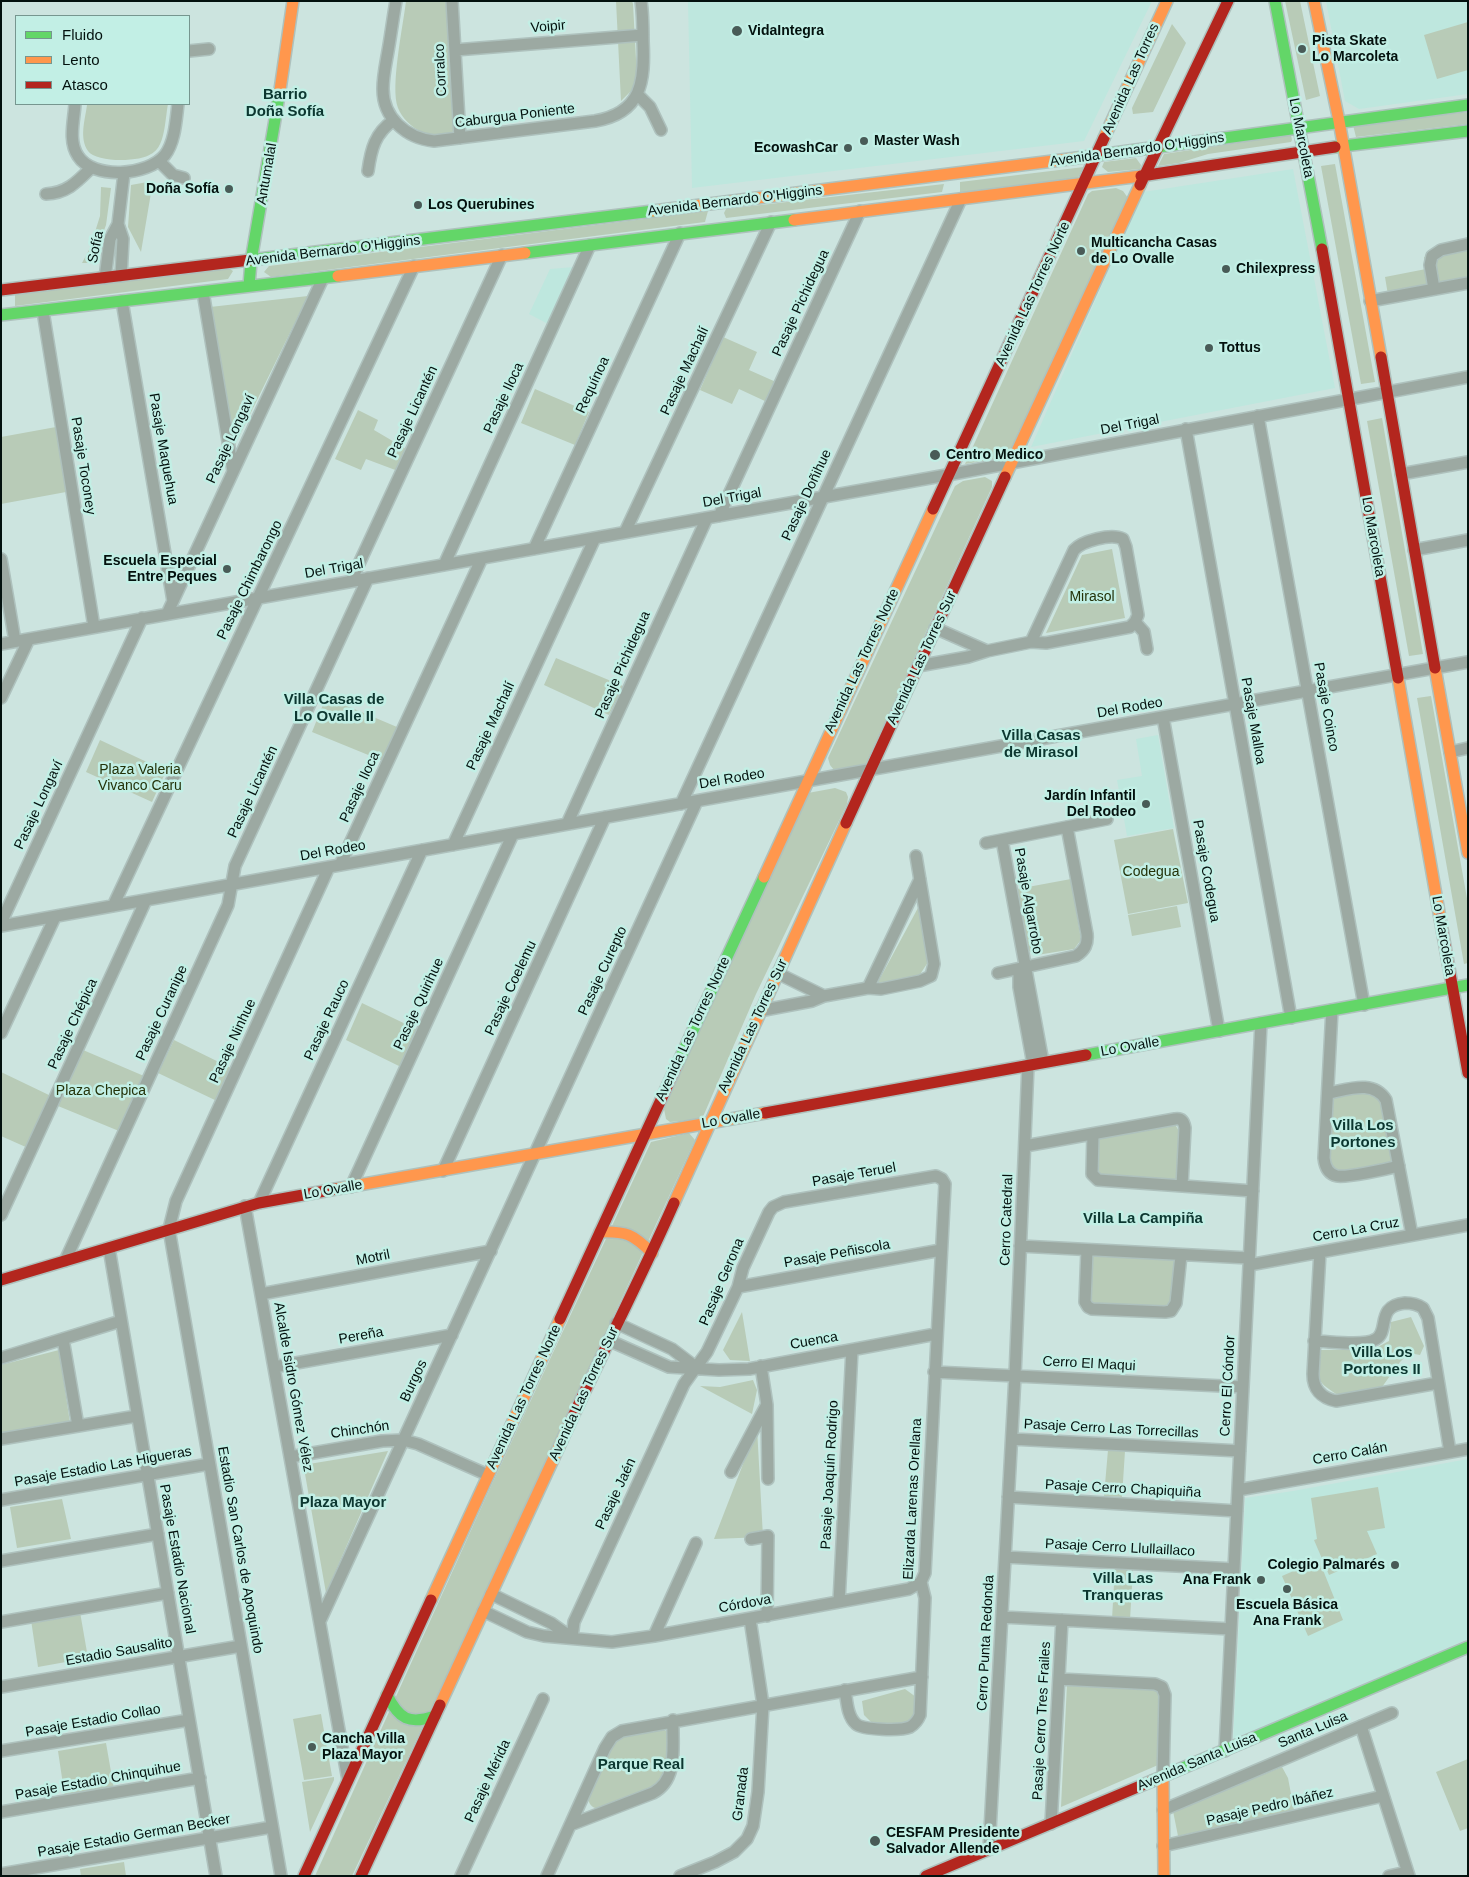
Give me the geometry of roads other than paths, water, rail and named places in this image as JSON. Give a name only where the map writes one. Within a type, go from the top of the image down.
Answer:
[{"type":"street","name":"Antumalal","points":[[249,286],[250,261],[276,118],[293,1]]},
{"type":"street","points":[[368,170],[376,138],[394,120],[386,105],[383,88],[396,1]]},
{"type":"street","name":"Corralco","points":[[452,1],[460,138]]},
{"type":"street","points":[[641,1],[644,74],[638,94],[650,107],[661,130]]},
{"type":"street","name":"Avenida Las Torres","points":[[1084,184],[1167,1]]},
{"type":"street","points":[[1145,176],[1228,1]]},
{"type":"street","name":"Lo Marcoleta","points":[[1275,1],[1300,127],[1468,1073]]},
{"type":"street","points":[[1314,1],[1339,121],[1450,752],[1465,822],[1468,853]]},
{"type":"street","name":"Voipir","points":[[455,50],[643,35]]},
{"type":"street","points":[[190,51],[209,49]]},
{"type":"street","name":"Caburgua Poniente","points":[[394,120],[408,133],[425,140],[441,141],[603,120],[625,109],[638,94]]},
{"type":"street","points":[[76,105],[73,135],[74,147],[79,157],[91,168],[124,173],[146,168],[159,161],[165,155],[172,141],[178,105]]},
{"type":"street","name":"Avenida Bernardo O'Higgins","points":[[4,289],[722,203],[871,192],[1096,156],[1339,121],[1468,105]]},
{"type":"street","name":"Avenida Bernardo O'Higgins","points":[[5,315],[1084,184],[1343,146],[1468,131]]},
{"type":"street","points":[[159,161],[173,175],[184,178]]},
{"type":"street","points":[[46,194],[67,189],[91,168]]},
{"type":"street","name":"Sofía","points":[[105,278],[110,239],[118,224],[124,173]]},
{"type":"street","name":"Avenida Las Torres Sur","points":[[361,1876],[608,1340],[652,1253],[777,973],[1145,176]]},
{"type":"street","name":"Avenida Las Torres Norte","points":[[304,1876],[807,781],[1084,184]]},
{"type":"street","points":[[866,211],[871,192]]},
{"type":"street","name":"Pasaje Doñihue","points":[[681,804],[961,199]]},
{"type":"street","points":[[722,203],[720,216],[726,228]]},
{"type":"street","name":"Pasaje Pichidegua","points":[[719,516],[866,211]]},
{"type":"street","name":"Pasaje Machalí","points":[[626,532],[770,222]]},
{"type":"street","name":"Sofía","points":[[118,224],[123,239],[121,276]]},
{"type":"street","name":"Requínoa","points":[[534,549],[680,233]]},
{"type":"street","name":"Pasaje Iloca","points":[[444,564],[590,244]]},
{"type":"street","points":[[1434,289],[1430,265],[1432,256],[1441,250],[1468,244]]},
{"type":"street","name":"Pasaje Licantén","points":[[351,581],[502,255]]},
{"type":"street","name":"Pasaje Chimbarongo","points":[[113,906],[268,580],[414,266]]},
{"type":"street","name":"Pasaje Longaví","points":[[167,614],[322,278]]},
{"type":"street","points":[[1370,301],[1468,283]]},
{"type":"street","points":[[4,289],[12,301],[5,315]]},
{"type":"street","points":[[203,292],[233,471]]},
{"type":"street","name":"Pasaje Maquehua","points":[[122,301],[173,601]]},
{"type":"street","name":"Pasaje Toconey","points":[[43,310],[94,627]]},
{"type":"street","name":"Del Trigal","points":[[1,644],[1012,463],[1348,398],[1468,377]]},
{"type":"street","name":"Pasaje Coinco","points":[[1258,416],[1364,1004]]},
{"type":"street","name":"Pasaje Malloa","points":[[1186,429],[1290,1018]]},
{"type":"street","points":[[1401,474],[1468,462]]},
{"type":"street","name":"Pasaje Pichidegua","points":[[567,824],[707,518]]},
{"type":"street","points":[[918,666],[968,657],[1031,642],[1046,643],[1126,628],[1135,622],[1137,611],[1125,542],[1122,538],[1117,536],[1082,543],[1074,550],[1031,642]]},
{"type":"street","name":"Pasaje Machalí","points":[[453,845],[595,538]]},
{"type":"street","points":[[1414,550],[1468,540]]},
{"type":"street","name":"Pasaje Iloca","points":[[335,866],[482,558]]},
{"type":"street","points":[[1,559],[15,641]]},
{"type":"street","name":"Pasaje Licantén","points":[[232,885],[235,866],[368,578]]},
{"type":"street","name":"Pasaje Longaví","points":[[1,924],[142,618]]},
{"type":"street","points":[[1135,622],[1144,632],[1147,649]]},
{"type":"street","points":[[936,628],[987,651]]},
{"type":"street","points":[[1,698],[29,638]]},
{"type":"street","name":"Del Rodeo","points":[[1,924],[55,917],[1468,662]]},
{"type":"street","name":"Pasaje Codegua","points":[[1163,717],[1219,1031]]},
{"type":"street","points":[[1450,752],[1468,748]]},
{"type":"street","name":"Pasaje Curepto","points":[[536,1154],[697,801]]},
{"type":"street","name":"Pasaje Coelemu","points":[[444,1171],[605,817]]},
{"type":"street","name":"Pasaje Algarrobo","points":[[986,843],[1106,820]]},
{"type":"street","name":"Pasaje Algarrobo","points":[[998,973],[1076,956],[1084,949],[1087,934],[1067,827]]},
{"type":"street","name":"Pasaje Quirihue","points":[[351,1187],[513,834]]},
{"type":"street","name":"Pasaje Algarrobo","points":[[1002,840],[1024,966],[1029,984],[1035,1064]]},
{"type":"street","name":"Pasaje Rauco","points":[[259,1203],[422,850]]},
{"type":"street","points":[[760,1012],[812,1001],[824,996],[868,988],[881,989],[928,978],[933,972],[934,964],[916,856]]},
{"type":"street","name":"Pasaje Ninhue","points":[[169,1229],[176,1202],[335,866]]},
{"type":"street","points":[[868,988],[920,878]]},
{"type":"street","name":"Pasaje Curanipe","points":[[65,1261],[228,905],[232,885]]},
{"type":"street","name":"Pasaje Chépica","points":[[1,1215],[146,900]]},
{"type":"street","points":[[1,1033],[55,917]]},
{"type":"street","points":[[777,973],[824,996]]},
{"type":"street","name":"Lo Ovalle","points":[[1,1280],[259,1203],[1468,986]]},
{"type":"street","points":[[1332,1010],[1324,1164],[1328,1171],[1341,1176],[1399,1166]]},
{"type":"street","name":"Cerro El Cóndor","points":[[1225,1750],[1261,1023]]},
{"type":"street","name":"Cerro Catedral","points":[[1012,1439],[1025,1146],[1035,1064]]},
{"type":"street","points":[[1328,1093],[1367,1087],[1383,1095],[1389,1109],[1412,1236]]},
{"type":"street","points":[[1025,1146],[1180,1119],[1184,1122],[1185,1128],[1182,1186]]},
{"type":"street","points":[[1093,1134],[1092,1174],[1096,1180],[1253,1191]]},
{"type":"street","name":"Burgos","points":[[320,1621],[536,1154]]},
{"type":"street","name":"Pasaje Teruel","points":[[773,1207],[784,1202],[933,1176],[942,1178]]},
{"type":"street","name":"Elizarda Larenas Orellana","points":[[845,1690],[850,1716],[860,1726],[870,1728],[906,1728],[914,1724],[920,1715],[925,1598],[921,1582],[925,1573],[945,1184],[942,1178]]},
{"type":"street","name":"Alcalde Isidro Gómez Vélez","points":[[246,1206],[348,1780]]},
{"type":"street","name":"Pasaje Gerona","points":[[697,1368],[707,1352],[738,1287],[743,1268],[766,1217],[773,1207]]},
{"type":"street","name":"Cerro La Cruz","points":[[1020,1246],[1181,1255],[1249,1262],[1320,1252],[1468,1225]]},
{"type":"street","name":"Estadio San Carlos de Apoquindo","points":[[169,1229],[281,1876]]},
{"type":"street","points":[[600,1232],[625,1231],[637,1238],[652,1253]]},
{"type":"street","name":"Pasaje Estadio Nacional","points":[[109,1248],[216,1876]]},
{"type":"street","name":"Pasaje Peñiscola","points":[[738,1287],[941,1250]]},
{"type":"street","points":[[1087,1250],[1085,1302],[1092,1309],[1171,1311],[1176,1303],[1181,1255]]},
{"type":"street","name":"Motril","points":[[261,1294],[491,1251]]},
{"type":"street","points":[[1320,1252],[1312,1374],[1314,1385],[1320,1394],[1329,1400],[1339,1401],[1438,1383]]},
{"type":"street","points":[[1314,1341],[1364,1343],[1374,1341],[1381,1335],[1388,1310],[1396,1304],[1414,1303],[1423,1308],[1428,1318],[1450,1452]]},
{"type":"street","points":[[1,1358],[121,1321]]},
{"type":"street","points":[[616,1323],[672,1349],[697,1368]]},
{"type":"street","name":"Cuenca","points":[[608,1340],[669,1367],[719,1370],[761,1366],[936,1334]]},
{"type":"street","name":"Pereña","points":[[274,1367],[452,1335]]},
{"type":"street","points":[[63,1339],[78,1426]]},
{"type":"street","name":"Pasaje Joaquín Rodrigo","points":[[839,1602],[852,1350]]},
{"type":"street","points":[[761,1366],[767,1405],[768,1479]]},
{"type":"street","name":"Pasaje Jaén","points":[[572,1638],[574,1622],[684,1384],[697,1368]]},
{"type":"street","name":"Cerro El Maqui","points":[[934,1372],[1243,1387]]},
{"type":"street","points":[[732,1472],[767,1405]]},
{"type":"street","points":[[1,1439],[138,1416]]},
{"type":"street","name":"Pasaje Cerro Las Torrecillas","points":[[1012,1439],[1240,1451]]},
{"type":"street","name":"Cerro Punta Redonda","points":[[989,1849],[1012,1439]]},
{"type":"street","name":"Chinchón","points":[[290,1457],[382,1441],[403,1440],[418,1444],[488,1475]]},
{"type":"street","name":"Cerro Calán","points":[[1238,1490],[1468,1449]]},
{"type":"street","name":"Pasaje Estadio Las Higueras","points":[[1,1500],[210,1464]]},
{"type":"street","name":"Pasaje Cerro Chapiquiña","points":[[1008,1497],[1237,1511]]},
{"type":"street","points":[[1,1561],[158,1534]]},
{"type":"street","points":[[751,1539],[768,1536],[767,1616]]},
{"type":"street","points":[[654,1636],[696,1543]]},
{"type":"street","name":"Pasaje Cerro Llullaillaco","points":[[1005,1557],[1234,1570]]},
{"type":"street","name":"Córdova","points":[[483,1611],[534,1634],[554,1638],[612,1642],[767,1616],[909,1589],[921,1582]]},
{"type":"street","points":[[1,1622],[168,1593]]},
{"type":"street","name":"Córdova","points":[[491,1594],[559,1628],[572,1638]]},
{"type":"street","points":[[1002,1617],[1231,1630]]},
{"type":"street","points":[[534,1634],[541,1628],[542,1619]]},
{"type":"street","points":[[750,1619],[763,1705]]},
{"type":"street","name":"Pasaje Cerro Tres Frailes","points":[[1051,1824],[1062,1620]]},
{"type":"street","name":"Estadio Sausalito","points":[[1,1687],[241,1646]]},
{"type":"street","name":"Avenida Santa Luisa","points":[[926,1876],[1468,1647]]},
{"type":"street","points":[[547,1876],[605,1748],[612,1738],[627,1729],[922,1677]]},
{"type":"street","points":[[1059,1679],[1155,1684],[1162,1687],[1165,1695],[1163,1777],[1164,1876]]},
{"type":"street","points":[[387,1694],[396,1712],[404,1719],[414,1722],[435,1716]]},
{"type":"street","name":"Pasaje Mérida","points":[[460,1876],[543,1700]]},
{"type":"street","name":"Granada","points":[[680,1876],[734,1852],[744,1843],[750,1833],[755,1819],[758,1792],[763,1705]]},
{"type":"street","name":"Santa Luisa","points":[[1163,1810],[1392,1713]]},
{"type":"street","name":"Pasaje Estadio Collao","points":[[1,1751],[189,1720]]},
{"type":"street","points":[[570,1825],[653,1793],[668,1781],[672,1766],[672,1720]]},
{"type":"street","points":[[1361,1726],[1408,1874],[1388,1876]]},
{"type":"street","name":"Pasaje Estadio Chinquihue","points":[[1,1812],[200,1778]]},
{"type":"street","name":"Pasaje Pedro Ibáñez","points":[[1163,1846],[1383,1796]]},
{"type":"street","name":"Pasaje Estadio German Becker","points":[[1,1874],[272,1827]]},
{"type":"place","name":"VidaIntegra","points":[[737,31]]},
{"type":"place","name":"Pista Skate Lo Marcoleta","points":[[1302,49]]},
{"type":"place","name":"Master Wash","points":[[864,141]]},
{"type":"place","name":"EcowashCar","points":[[848,148]]},
{"type":"place","name":"Doña Sofía","points":[[229,189]]},
{"type":"place","name":"Los Querubines","points":[[418,205]]},
{"type":"place","name":"Multicancha Casas de Lo Ovalle","points":[[1081,251]]},
{"type":"place","name":"Chilexpress","points":[[1226,269]]},
{"type":"place","name":"Tottus","points":[[1209,348]]},
{"type":"place","name":"Centro Medico","points":[[935,455]]},
{"type":"place","name":"Escuela Especial Entre Peques","points":[[227,569]]},
{"type":"place","name":"Jardín Infantil Del Rodeo","points":[[1146,804]]},
{"type":"place","name":"Colegio Palmarés","points":[[1395,1565]]},
{"type":"place","name":"Ana Frank","points":[[1261,1580]]},
{"type":"place","name":"Escuela Básica Ana Frank","points":[[1287,1589]]},
{"type":"place","name":"Cancha Villa Plaza Mayor","points":[[312,1747]]},
{"type":"place","name":"CESFAM Presidente Salvador Allende","points":[[875,1841]]},
{"type":"district","name":"Barrio Doña Sofía","points":[[285,104]]},
{"type":"district","name":"Villa Casas de Lo Ovalle II","points":[[334,708]]},
{"type":"district","name":"Villa Casas de Mirasol","points":[[1041,744]]},
{"type":"district","name":"Villa Los Portones","points":[[1363,1134]]},
{"type":"district","name":"Villa La Campiña","points":[[1143,1219]]},
{"type":"district","name":"Villa Los Portones II","points":[[1382,1362]]},
{"type":"district","name":"Plaza Mayor","points":[[343,1503]]},
{"type":"district","name":"Villa Las Tranqueras","points":[[1123,1588]]},
{"type":"district","name":"Parque Real","points":[[641,1765]]},
{"type":"park label","name":"Mirasol","points":[[1092,597]]},
{"type":"park label","name":"Plaza Valeria Vivanco Caru","points":[[140,778]]},
{"type":"park label","name":"Codegua","points":[[1151,872]]},
{"type":"park label","name":"Plaza Chepica","points":[[101,1091]]}]
